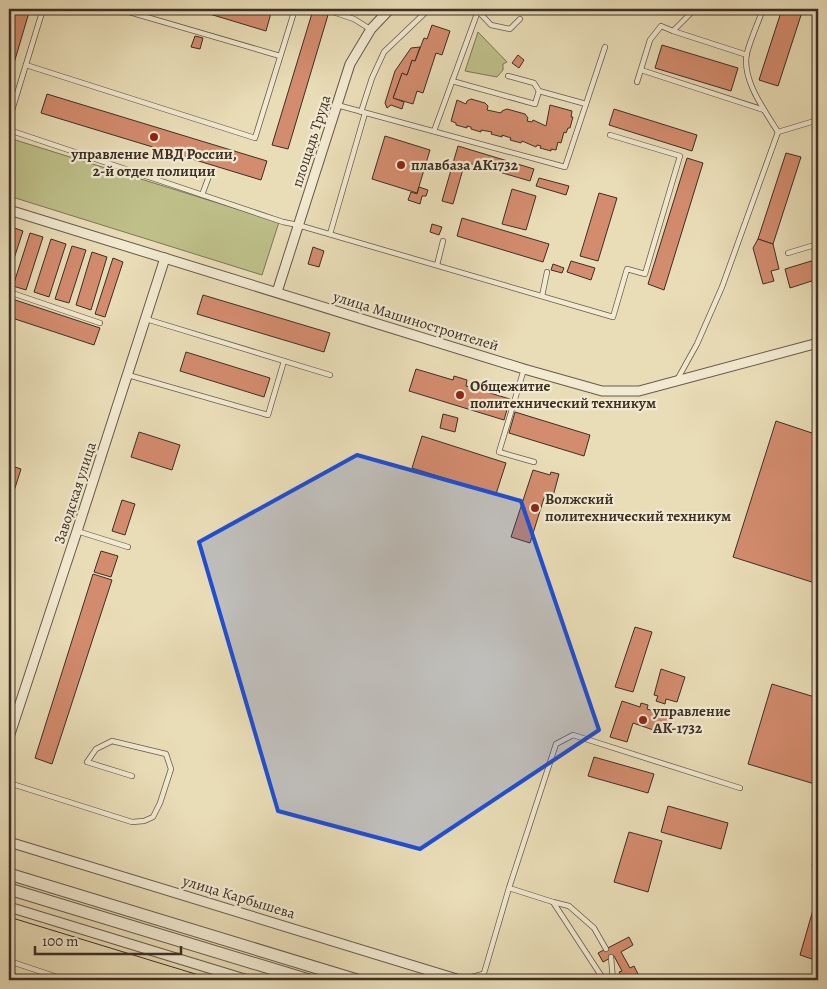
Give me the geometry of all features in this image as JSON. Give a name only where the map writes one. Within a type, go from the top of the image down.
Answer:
[{"type":"street","name":"площадь Труда","points":[[277,292],[350,64],[371,30],[390,9]]},
{"type":"street","name":"улица Машиностроителей","points":[[9,210],[524,369],[602,391],[639,392],[818,343]]},
{"type":"street","name":"Заводская улица","points":[[9,737],[165,258]]},
{"type":"street","name":"улица Карбышева","points":[[9,842],[460,980]]},
{"type":"street","points":[[9,874],[357,980]]},
{"type":"street","points":[[9,889],[309,980]]},
{"type":"street","points":[[9,907],[248,980]]},
{"type":"lane","points":[[9,120],[44,9]]},
{"type":"lane","points":[[119,9],[280,56]]},
{"type":"lane","points":[[26,65],[255,138],[295,9]]},
{"type":"lane","points":[[324,9],[354,19],[371,30]]},
{"type":"lane","points":[[330,234],[372,78],[384,52],[429,9]]},
{"type":"lane","points":[[673,31],[695,9]]},
{"type":"lane","points":[[763,9],[747,55],[748,74],[758,100],[778,132]]},
{"type":"lane","points":[[434,131],[477,10],[491,25],[510,28],[520,19]]},
{"type":"lane","points":[[637,82],[650,40],[661,26],[747,55]]},
{"type":"lane","points":[[337,105],[564,167],[604,47]]},
{"type":"lane","points":[[641,70],[764,110]]},
{"type":"lane","points":[[508,76],[534,83],[539,91],[586,104]]},
{"type":"lane","points":[[452,81],[535,104],[539,91]]},
{"type":"lane","points":[[778,132],[818,120]]},
{"type":"lane","points":[[9,130],[283,222],[613,317],[627,269],[645,274],[680,156],[610,135]]},
{"type":"lane","points":[[676,382],[697,344],[722,287],[778,132]]},
{"type":"lane","points":[[202,195],[209,176]]},
{"type":"lane","points":[[437,266],[443,241]]},
{"type":"lane","points":[[788,253],[818,244]]},
{"type":"lane","points":[[542,296],[547,272]]},
{"type":"lane","points":[[9,292],[100,323]]},
{"type":"lane","points":[[146,319],[330,375]]},
{"type":"lane","points":[[128,375],[268,415],[284,361]]},
{"type":"lane","points":[[524,369],[499,452],[534,462]]},
{"type":"lane","points":[[77,531],[128,547]]},
{"type":"lane","points":[[482,980],[509,888],[556,744],[572,735],[740,788]]},
{"type":"lane","points":[[9,783],[132,822],[153,818],[171,769],[166,754],[112,740],[96,749],[87,762],[132,776]]},
{"type":"lane","points":[[509,888],[569,906],[594,928],[606,949]]},
{"type":"lane","points":[[552,902],[604,980]]},
{"type":"lane","points":[[611,957],[613,980]]},
{"type":"lane","points":[[9,961],[54,976]]},
{"type":"lane","points":[[460,980],[483,974]]},
{"type":"highlighted area","points":[[357,455],[521,501],[599,730],[420,849],[278,811],[199,542]]},
{"type":"green space","points":[[478,32],[507,62],[503,64],[503,70],[497,77],[465,71]]},
{"type":"green space","points":[[9,138],[279,222],[262,275],[9,196]]},
{"type":"building","points":[[9,9],[30,9],[9,80]]},
{"type":"building","points":[[193,9],[256,9],[271,13],[266,31]]},
{"type":"building","points":[[782,9],[803,9],[778,86],[759,80]]},
{"type":"building","points":[[313,10],[328,15],[288,149],[272,145]]},
{"type":"building","points":[[432,25],[450,31],[442,55],[436,53],[423,93],[417,91],[413,104],[393,98],[402,73],[407,75],[412,60],[415,61],[424,38],[427,39]]},
{"type":"building","points":[[195,36],[203,38],[200,49],[191,47]]},
{"type":"building","points":[[662,45],[738,68],[731,91],[655,68]]},
{"type":"building","points":[[420,47],[415,61],[412,60],[407,75],[402,73],[393,98],[404,102],[402,109],[391,105],[387,108],[385,103],[395,71],[411,48]]},
{"type":"building","points":[[518,55],[524,60],[519,68],[512,63]]},
{"type":"building","name":"управление МВД России, 2-й отдел полиции","points":[[47,94],[267,161],[261,180],[41,113]]},
{"type":"building","points":[[471,99],[485,103],[488,106],[487,110],[501,113],[507,109],[525,114],[528,118],[527,121],[532,122],[533,120],[546,126],[550,105],[572,111],[571,117],[573,117],[570,128],[568,128],[566,133],[564,132],[561,143],[558,142],[556,150],[551,149],[551,151],[540,148],[541,146],[537,145],[536,147],[522,141],[521,143],[510,140],[511,138],[502,135],[502,137],[491,134],[492,132],[481,130],[481,132],[471,129],[471,127],[467,126],[467,128],[456,125],[456,123],[451,121],[457,100],[466,104]]},
{"type":"building","points":[[614,109],[697,135],[692,151],[609,125]]},
{"type":"building","name":"плавбаза АК1732","points":[[385,136],[430,150],[417,193],[372,179]]},
{"type":"building","points":[[458,146],[534,169],[530,181],[465,162],[453,204],[442,201]]},
{"type":"building","points":[[786,153],[801,157],[773,244],[758,239]]},
{"type":"building","points":[[687,158],[703,163],[664,290],[648,284]]},
{"type":"building","points":[[539,178],[569,186],[566,195],[536,186]]},
{"type":"building","points":[[419,187],[428,190],[426,196],[422,196],[420,204],[408,200],[411,192],[417,194]]},
{"type":"building","points":[[512,189],[536,196],[526,230],[502,224]]},
{"type":"building","points":[[599,193],[617,198],[598,261],[580,256]]},
{"type":"building","points":[[462,218],[549,244],[543,262],[457,236]]},
{"type":"building","points":[[432,224],[442,227],[439,235],[430,232]]},
{"type":"building","points":[[9,226],[23,231],[9,274]]},
{"type":"building","points":[[30,233],[43,237],[26,290],[13,286]]},
{"type":"building","points":[[51,239],[66,244],[49,297],[34,292]]},
{"type":"building","points":[[758,239],[773,244],[779,269],[771,271],[774,281],[763,284],[753,248]]},
{"type":"building","points":[[72,246],[86,250],[69,303],[55,299]]},
{"type":"building","points":[[313,247],[324,251],[319,267],[308,264]]},
{"type":"building","points":[[92,252],[107,257],[91,310],[76,305]]},
{"type":"building","points":[[113,258],[123,262],[105,317],[95,314]]},
{"type":"building","points":[[818,259],[818,279],[790,288],[785,269]]},
{"type":"building","points":[[571,261],[595,268],[591,280],[567,272]]},
{"type":"building","points":[[553,264],[564,268],[562,273],[551,270]]},
{"type":"building","points":[[203,295],[330,333],[324,352],[197,314]]},
{"type":"building","points":[[9,298],[100,328],[94,345],[9,317]]},
{"type":"building","points":[[186,352],[270,378],[264,397],[180,371]]},
{"type":"building","name":"Общежитие политехнический техникум","points":[[416,369],[453,380],[454,376],[467,380],[466,386],[510,399],[504,420],[409,391]]},
{"type":"building","points":[[515,412],[590,435],[584,456],[509,433]]},
{"type":"building","points":[[443,414],[458,418],[455,432],[440,428]]},
{"type":"building","points":[[776,421],[818,435],[818,584],[733,557]]},
{"type":"building","points":[[139,432],[180,445],[172,470],[131,457]]},
{"type":"building","points":[[422,436],[506,463],[496,494],[412,468]]},
{"type":"building","points":[[9,465],[21,469],[9,507]]},
{"type":"building","name":"Волжский политехнический техникум","points":[[533,470],[550,475],[551,472],[559,474],[552,500],[544,498],[530,543],[511,537]]},
{"type":"building","points":[[122,500],[135,504],[125,535],[112,531]]},
{"type":"building","points":[[101,551],[118,556],[111,577],[94,572]]},
{"type":"building","points":[[93,574],[112,580],[52,764],[35,758]]},
{"type":"building","points":[[635,627],[652,632],[633,692],[615,687]]},
{"type":"building","points":[[661,669],[685,677],[677,702],[666,699],[665,704],[656,701],[658,696],[654,695]]},
{"type":"building","points":[[772,684],[818,698],[818,785],[748,764]]},
{"type":"building","name":"управление AK-1732","points":[[622,701],[640,707],[641,703],[648,705],[647,709],[671,717],[665,734],[633,723],[627,742],[610,737]]},
{"type":"building","points":[[594,757],[654,774],[648,793],[588,776]]},
{"type":"building","points":[[668,806],[728,823],[721,849],[661,832]]},
{"type":"building","points":[[629,832],[662,841],[648,892],[614,882]]},
{"type":"building","points":[[818,845],[818,868],[812,866]]},
{"type":"building","points":[[815,903],[818,904],[818,961],[800,955]]},
{"type":"building","points":[[629,937],[633,945],[621,952],[630,968],[634,966],[639,976],[632,980],[624,980],[619,972],[622,971],[614,956],[603,962],[598,953]]},
{"type":"building","points":[[9,972],[35,980],[9,980]]},
{"type":"tram line","points":[[9,917],[215,980]]},
{"type":"place","name":"управление МВД России, 2-й отдел полиции","points":[[154,137]]},
{"type":"place","name":"плавбаза АК1732","points":[[401,165]]},
{"type":"place","name":"Общежитие политехнический техникум","points":[[460,395]]},
{"type":"place","name":"Волжский политехнический техникум","points":[[535,508]]},
{"type":"place","name":"управление AK-1732","points":[[643,720]]}]
